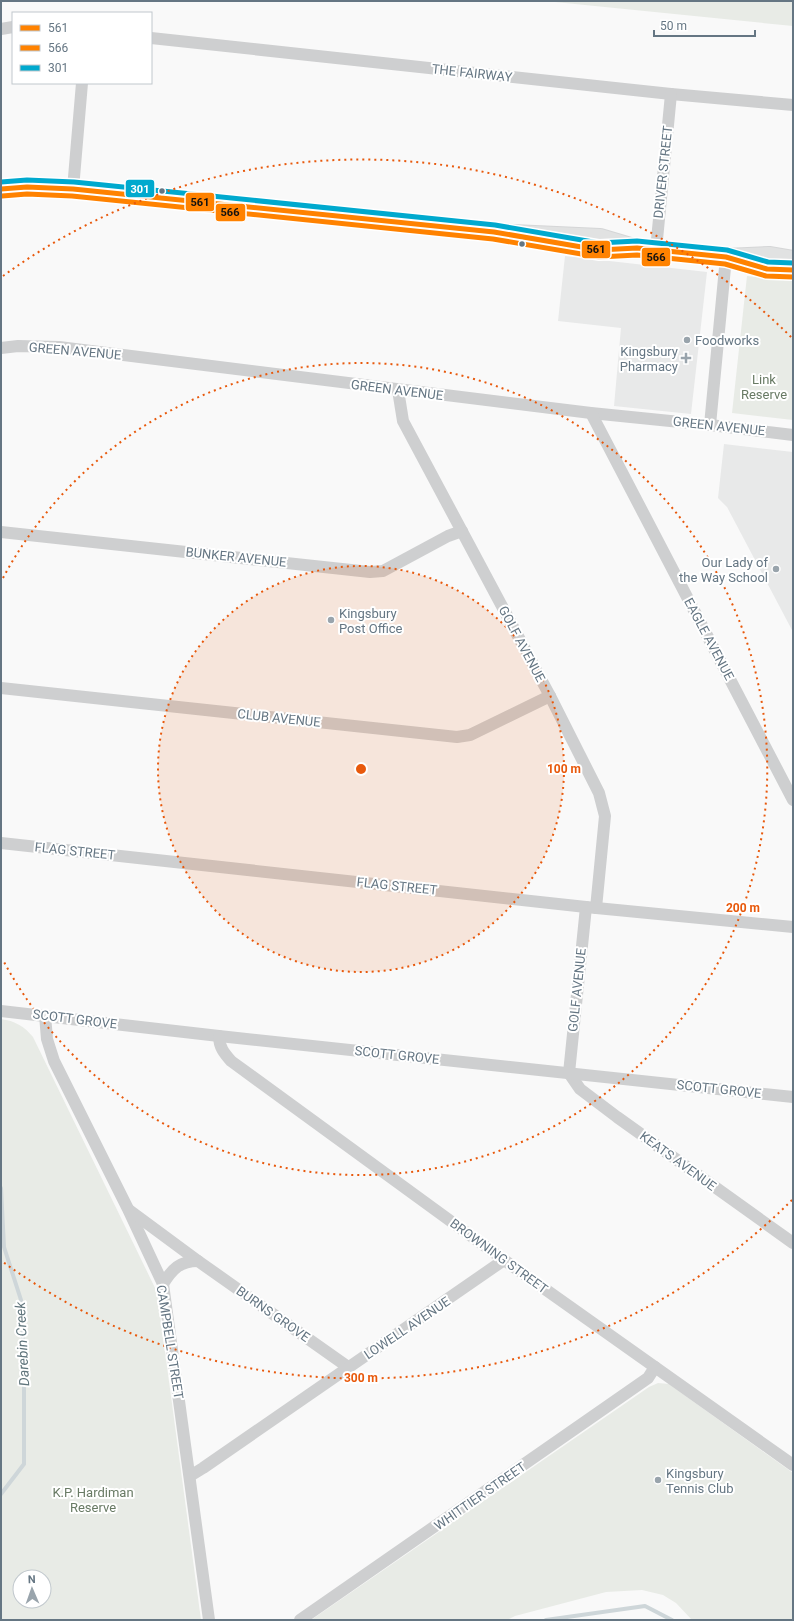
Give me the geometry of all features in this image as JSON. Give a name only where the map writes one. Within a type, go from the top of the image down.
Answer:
[{"type":"main road","points":[[1,189],[27,187],[73,189],[494,232],[600,237],[637,248],[726,257],[769,255],[793,259]]},
{"type":"main road","points":[[726,257],[767,269],[793,270]]},
{"type":"street","points":[[1,28],[12,27]]},
{"type":"street","name":"THE FAIRWAY","points":[[152,38],[671,94],[793,105]]},
{"type":"street","points":[[73,189],[82,84]]},
{"type":"street","name":"DRIVER STREET","points":[[656,250],[671,94]]},
{"type":"street","points":[[710,425],[726,257]]},
{"type":"street","name":"GREEN AVENUE","points":[[1,348],[18,346],[59,347],[398,390],[793,435]]},
{"type":"street","name":"GOLF AVENUE","points":[[398,390],[403,421],[550,696],[598,793],[605,816],[591,907],[569,1073]]},
{"type":"street","name":"EAGLE AVENUE","points":[[591,413],[793,800]]},
{"type":"street","name":"BUNKER AVENUE","points":[[1,532],[370,572],[383,571],[448,536],[462,531]]},
{"type":"street","name":"CLUB AVENUE","points":[[1,688],[458,736],[470,735],[550,696]]},
{"type":"street","name":"FLAG STREET","points":[[1,843],[591,907],[793,927]]},
{"type":"street","name":"SCOTT GROVE","points":[[1,1011],[793,1098]]},
{"type":"street","name":"CAMPBELL STREET","points":[[45,1016],[47,1039],[54,1061],[128,1209],[163,1284],[209,1620]]},
{"type":"street","name":"BROWNING STREET","points":[[219,1036],[219,1044],[231,1062],[504,1260],[793,1465]]},
{"type":"street","name":"KEATS AVENUE","points":[[569,1073],[580,1089],[793,1243]]},
{"type":"street","name":"BURNS GROVE","points":[[128,1209],[348,1368]]},
{"type":"street","name":"LOWELL AVENUE","points":[[190,1476],[504,1260]]},
{"type":"street","points":[[163,1284],[168,1275],[186,1261],[198,1261]]},
{"type":"street","name":"WHITTIER STREET","points":[[300,1620],[648,1378],[655,1367]]},
{"type":"shaded area","points":[[565,256],[707,272],[691,414],[614,406],[621,328],[558,321]]},
{"type":"shaded area","name":"Our Lady of the Way School","points":[[724,444],[793,452],[793,632],[727,507],[718,498]]},
{"type":"green space","points":[[545,1],[793,1],[793,26]]},
{"type":"green space","name":"Link Reserve","points":[[747,276],[793,281],[793,420],[732,413]]},
{"type":"green space","name":"K.P. Hardiman Reserve","points":[[1,1019],[11,1021],[19,1025],[33,1037],[157,1292],[201,1620],[1,1620]]},
{"type":"green space","points":[[658,1383],[669,1384],[793,1473],[793,1620],[692,1620],[676,1603],[663,1595],[642,1590],[606,1592],[515,1616],[507,1620],[311,1620],[649,1387]]},
{"type":"waterway","name":"Darebin Creek","points":[[1,1188],[4,1247],[21,1300],[24,1357],[24,1464],[1,1494]]},
{"type":"waterway","name":"Darebin Creek","points":[[546,1620],[645,1606],[672,1620]]},
{"type":"transit line","name":"301","points":[[1,182],[27,180],[74,182],[495,225],[599,243],[637,241],[727,250],[768,262],[793,263]]},
{"type":"transit line","name":"561","points":[[1,189],[27,187],[73,189],[494,232],[599,250],[637,248],[726,257],[767,269],[793,270]]},
{"type":"transit line","name":"566","points":[[2,196],[27,194],[72,196],[493,239],[599,257],[637,255],[725,264],[766,276],[793,277]]},
{"type":"place","name":"Foodworks","points":[[687,340]]},
{"type":"place","name":"Kingsbury Pharmacy","points":[[686,358]]},
{"type":"place","name":"Our Lady of the Way School","points":[[776,569]]},
{"type":"place","name":"Kingsbury Post Office","points":[[331,620]]},
{"type":"place","name":"Kingsbury Tennis Club","points":[[658,1480]]}]
